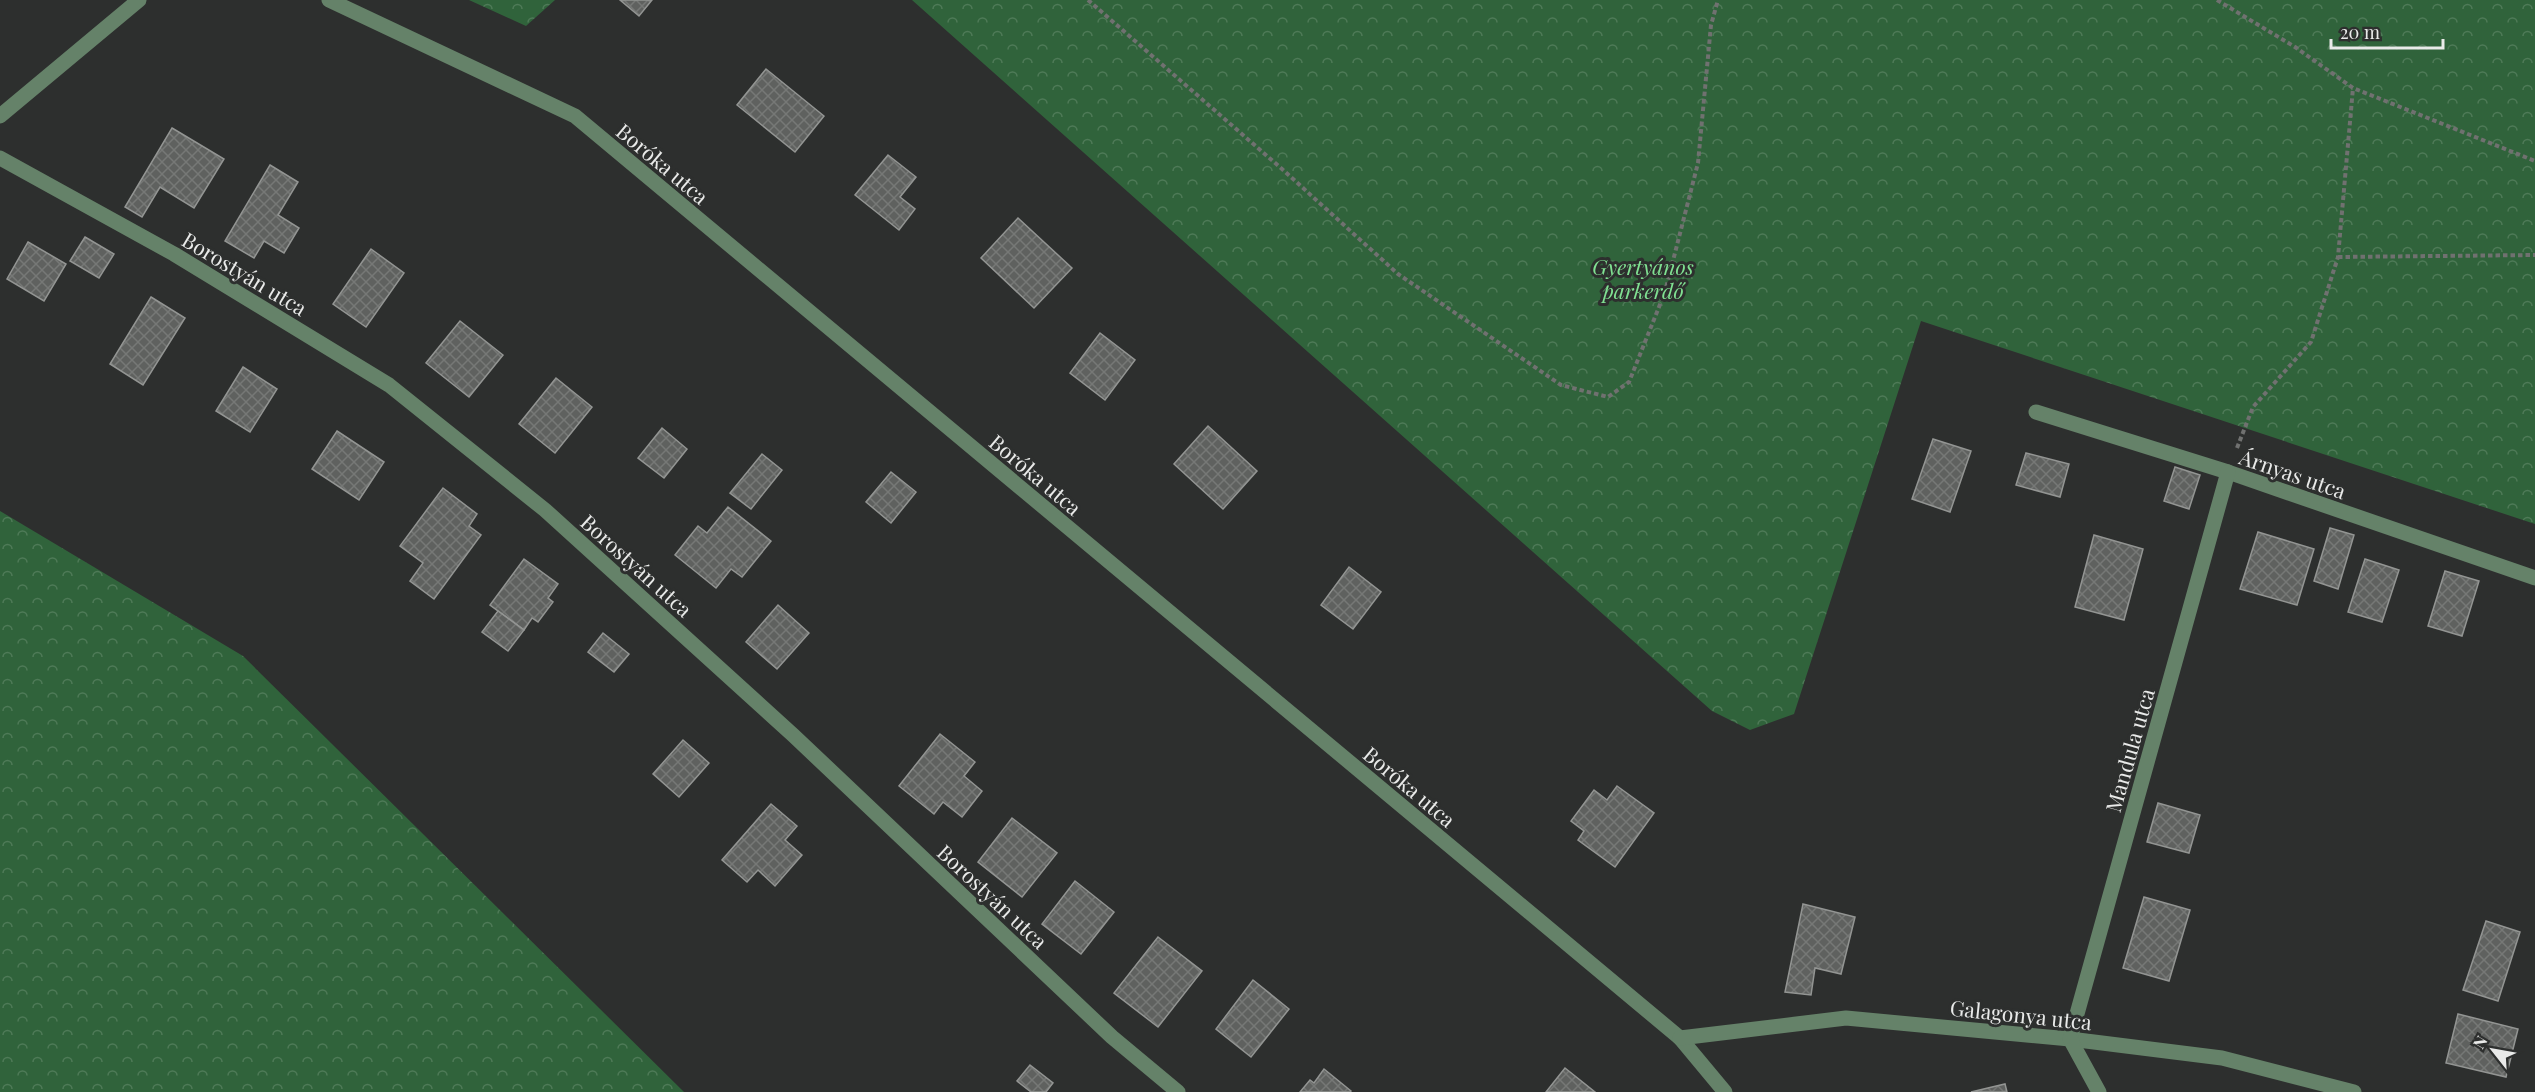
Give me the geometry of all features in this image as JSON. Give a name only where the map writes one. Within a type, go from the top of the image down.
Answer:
[{"type":"street","points":[[0,116],[139,0]]},
{"type":"street","name":"Boróka utca","points":[[329,0],[574,117],[1680,1038],[1725,1092]]},
{"type":"street","name":"Borostyán utca","points":[[0,158],[174,254],[389,385],[545,510],[784,727],[1112,1037],[1178,1092]]},
{"type":"street","name":"Árnyas utca","points":[[2036,412],[2228,472],[2535,578]]},
{"type":"street","name":"Mandula utca","points":[[2070,1039],[2228,472]]},
{"type":"street","name":"Galagonya utca","points":[[1680,1038],[1846,1018],[2070,1039],[2222,1058],[2354,1092]]},
{"type":"street","points":[[2070,1039],[2099,1092]]},
{"type":"path","points":[[1088,0],[1264,153],[1398,274],[1561,386],[1608,397],[1629,382],[1665,292],[1698,163],[1711,25],[1718,0]]},
{"type":"path","points":[[2217,0],[2295,47],[2354,88],[2535,161]]},
{"type":"path","points":[[2228,472],[2253,407],[2311,342],[2338,257],[2354,88]]},
{"type":"path","points":[[2338,257],[2535,255]]},
{"type":"green space","points":[[469,0],[555,0],[526,26]]},
{"type":"green space","name":"Gyertyános parkerdő","points":[[912,0],[2535,0],[2535,524],[1921,321],[1794,714],[1750,730],[1712,711]]},
{"type":"green space","points":[[0,511],[243,656],[684,1092],[0,1092]]},
{"type":"building","points":[[620,0],[652,0],[639,16]]},
{"type":"building","points":[[766,69],[824,116],[795,152],[737,105]]},
{"type":"building","points":[[172,128],[224,159],[194,208],[160,187],[142,217],[125,207]]},
{"type":"building","points":[[888,155],[916,177],[900,197],[915,209],[899,230],[855,195]]},
{"type":"building","points":[[270,165],[298,182],[278,215],[299,228],[284,253],[264,241],[254,258],[225,241]]},
{"type":"building","points":[[1018,218],[1072,268],[1034,308],[981,258]]},
{"type":"building","points":[[85,237],[114,254],[99,278],[70,261]]},
{"type":"building","points":[[28,242],[66,264],[44,301],[7,279]]},
{"type":"building","points":[[371,249],[404,273],[366,327],[333,304]]},
{"type":"building","points":[[151,297],[185,318],[143,385],[110,364]]},
{"type":"building","points":[[460,321],[503,355],[469,397],[426,363]]},
{"type":"building","points":[[1100,333],[1135,360],[1105,400],[1070,373]]},
{"type":"building","points":[[243,367],[277,389],[250,432],[216,411]]},
{"type":"building","points":[[556,378],[592,407],[555,453],[519,424]]},
{"type":"building","points":[[1208,426],[1257,471],[1223,509],[1174,464]]},
{"type":"building","points":[[662,428],[687,449],[664,478],[638,458]]},
{"type":"building","points":[[337,431],[384,462],[359,500],[312,469]]},
{"type":"building","points":[[1933,439],[1971,451],[1950,512],[1912,499]]},
{"type":"building","points":[[2026,453],[2069,464],[2060,497],[2016,485]]},
{"type":"building","points":[[762,454],[782,470],[751,509],[730,493]]},
{"type":"building","points":[[2175,467],[2200,475],[2189,509],[2164,501]]},
{"type":"building","points":[[891,472],[916,492],[891,523],[866,502]]},
{"type":"building","points":[[443,488],[477,514],[469,526],[481,535],[434,599],[410,581],[423,563],[400,546]]},
{"type":"building","points":[[728,507],[771,541],[742,577],[731,569],[716,588],[675,555],[698,526],[707,533]]},
{"type":"building","points":[[2330,528],[2354,535],[2338,589],[2314,581]]},
{"type":"building","points":[[2258,532],[2314,549],[2297,605],[2240,589]]},
{"type":"building","points":[[2094,535],[2143,549],[2124,620],[2075,607]]},
{"type":"building","points":[[524,559],[558,584],[548,598],[553,602],[538,622],[532,618],[524,630],[490,605]]},
{"type":"building","points":[[2365,559],[2399,570],[2382,622],[2348,612]]},
{"type":"building","points":[[1349,567],[1381,592],[1353,629],[1321,605]]},
{"type":"building","points":[[2445,571],[2479,581],[2462,636],[2428,626]]},
{"type":"building","points":[[778,605],[809,633],[777,669],[746,642]]},
{"type":"building","points":[[498,611],[524,630],[508,651],[482,632]]},
{"type":"building","points":[[603,633],[629,654],[614,672],[588,652]]},
{"type":"building","points":[[940,734],[975,762],[964,776],[982,791],[962,817],[943,802],[934,814],[899,786]]},
{"type":"building","points":[[683,740],[709,763],[679,797],[653,774]]},
{"type":"building","points":[[1617,786],[1654,813],[1615,867],[1578,840],[1584,831],[1571,821],[1594,790],[1607,800]]},
{"type":"building","points":[[2158,803],[2200,815],[2189,853],[2147,842]]},
{"type":"building","points":[[771,804],[797,826],[785,840],[802,855],[775,886],[758,870],[747,882],[722,860]]},
{"type":"building","points":[[1012,818],[1057,853],[1022,897],[978,862]]},
{"type":"building","points":[[1075,881],[1114,912],[1081,954],[1042,924]]},
{"type":"building","points":[[2144,897],[2190,910],[2169,981],[2123,968]]},
{"type":"building","points":[[1803,904],[1855,917],[1841,974],[1815,968],[1811,995],[1785,992]]},
{"type":"building","points":[[2486,921],[2520,932],[2498,1001],[2463,990]]},
{"type":"building","points":[[1158,937],[1202,971],[1158,1027],[1114,993]]},
{"type":"building","points":[[1253,980],[1289,1009],[1251,1057],[1216,1029]]},
{"type":"building","points":[[2458,1014],[2518,1029],[2506,1077],[2446,1063]]},
{"type":"building","points":[[1030,1065],[1053,1083],[1046,1092],[1031,1092],[1017,1081]]},
{"type":"building","points":[[1565,1068],[1595,1092],[1546,1092]]},
{"type":"building","points":[[1324,1069],[1351,1091],[1300,1092],[1310,1080],[1314,1083]]},
{"type":"building","points":[[2005,1084],[2007,1092],[1971,1092]]}]
